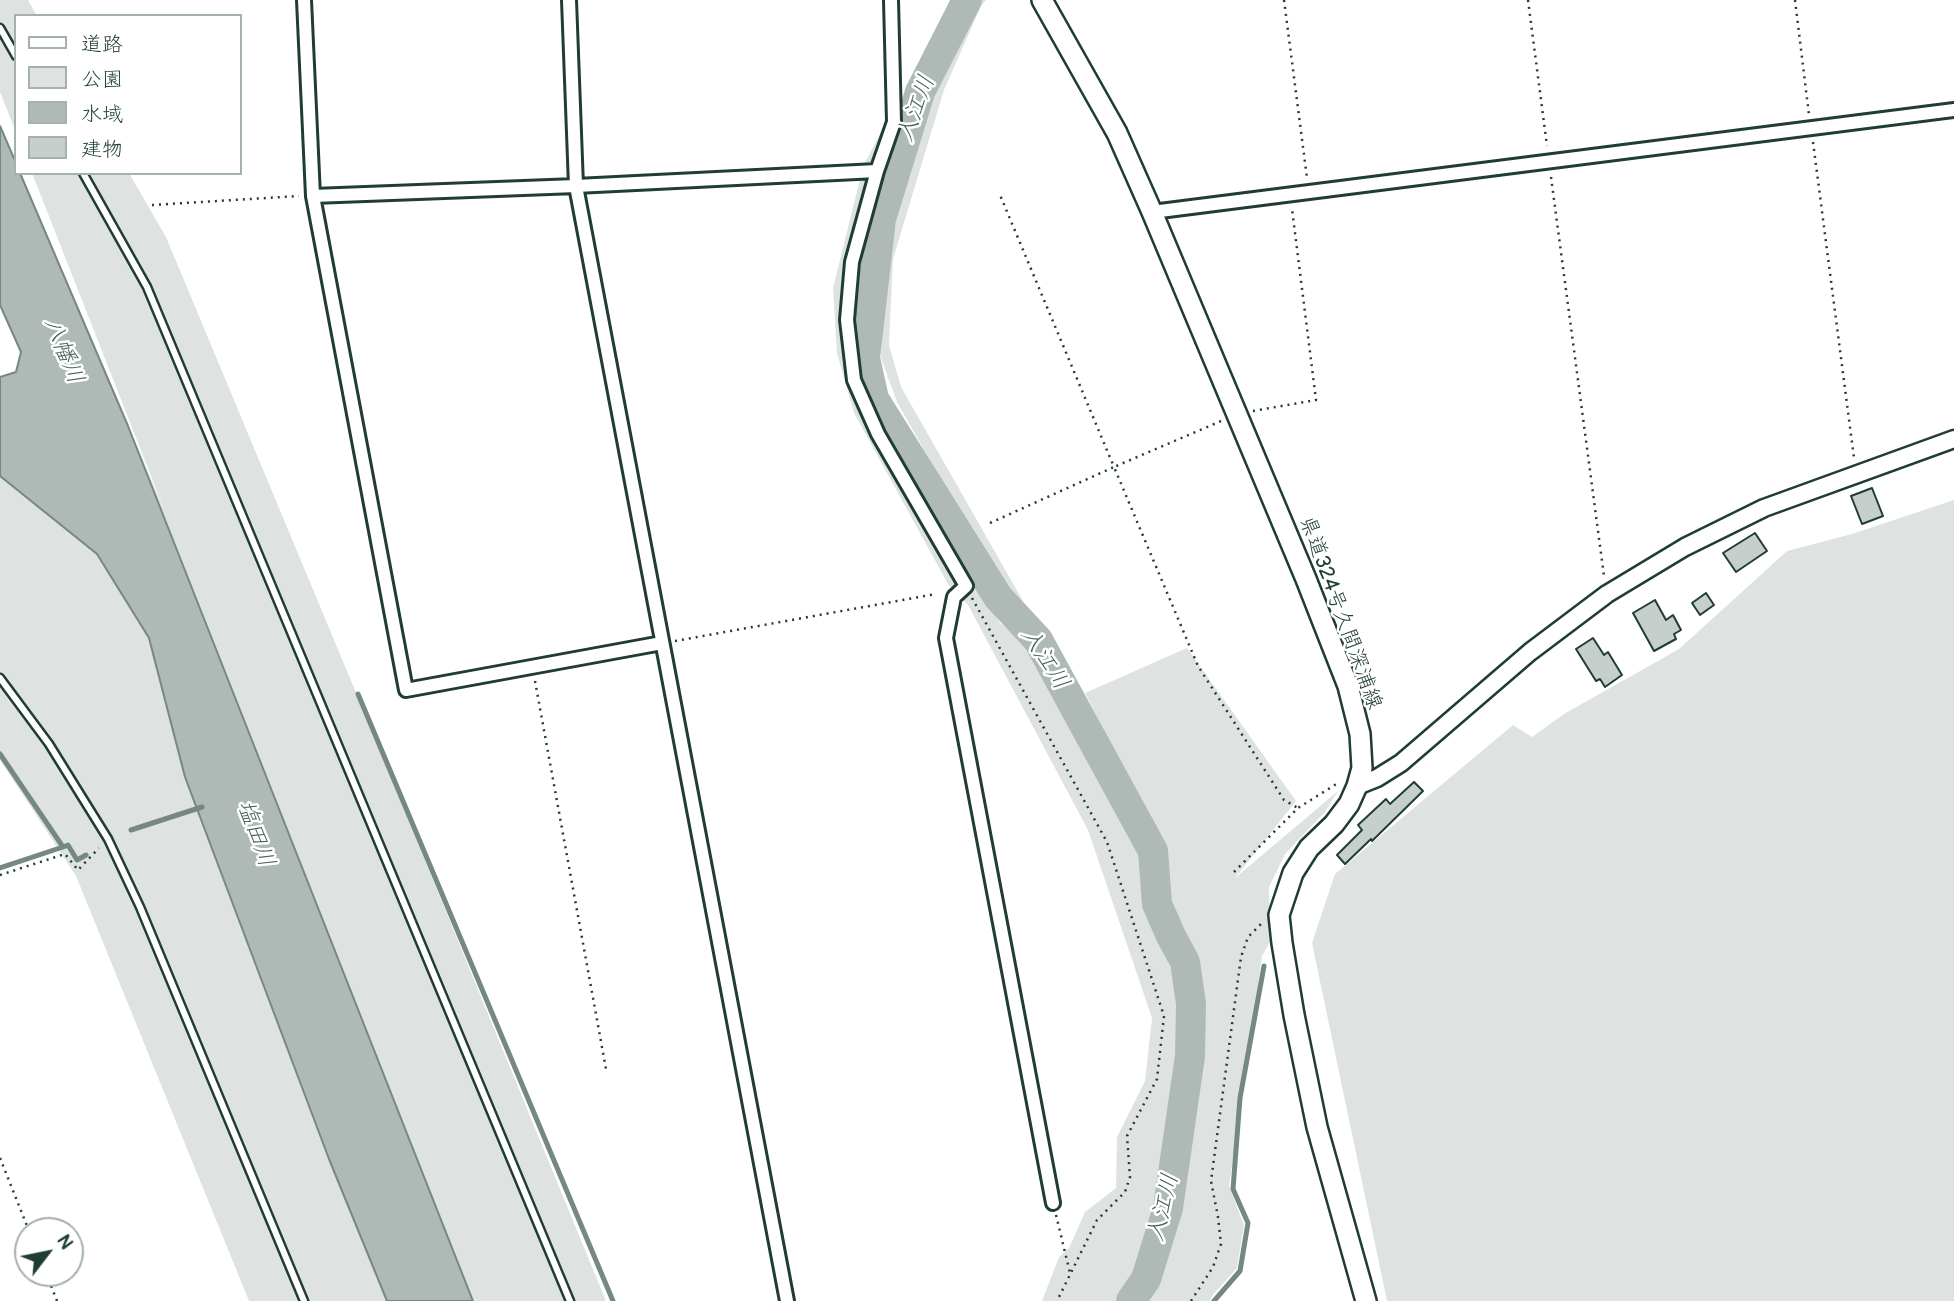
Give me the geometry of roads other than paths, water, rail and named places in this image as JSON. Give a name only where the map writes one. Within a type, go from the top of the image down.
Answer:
[{"type":"main road","name":"県道324号久間深浦線","points":[[1042,0],[1117,133],[1238,414],[1348,686],[1360,734],[1360,777]]},
{"type":"main road","points":[[1360,777],[1349,804],[1334,824],[1309,848],[1293,873],[1279,915],[1294,1015],[1317,1126],[1366,1301]]},
{"type":"street","points":[[304,0],[313,196],[406,690],[662,643]]},
{"type":"street","points":[[569,0],[576,186],[787,1301]]},
{"type":"street","points":[[891,0],[894,122],[877,171],[852,262],[847,320],[854,380],[878,434],[966,586],[954,597],[946,638],[1053,1203]]},
{"type":"street","points":[[1152,212],[1954,110]]},
{"type":"street","points":[[313,196],[877,171]]},
{"type":"street","points":[[1360,777],[1377,778],[1401,762],[1530,652],[1607,594],[1685,547],[1764,508],[1954,439]]},
{"type":"lane","points":[[0,28],[14,52]]},
{"type":"lane","points":[[84,175],[147,287],[570,1301]]},
{"type":"lane","points":[[0,678],[49,744],[108,839],[140,907],[304,1301]]},
{"type":"water","points":[[0,126],[14,158],[14,175],[21,175],[128,426],[473,1301],[387,1301],[329,1159],[185,777],[149,638],[97,554],[0,476],[0,377],[16,372],[21,352],[0,305]]},
{"type":"waterway","name":"入江川","points":[[967,0],[920,92],[881,219],[865,358],[874,399],[998,597],[1038,640],[1153,851],[1157,904],[1185,962],[1191,1004],[1190,1056],[1168,1208],[1146,1279],[1131,1301]]},
{"type":"waterway","points":[[358,694],[613,1301]]},
{"type":"waterway","points":[[0,754],[63,847],[68,845],[77,860],[86,855]]},
{"type":"waterway","points":[[131,830],[202,807]]},
{"type":"waterway","points":[[0,868],[63,847]]},
{"type":"waterway","points":[[1214,1301],[1240,1271],[1248,1223],[1233,1189],[1240,1098],[1264,966]]},
{"type":"water label","name":"八幡川","points":[[63,351]]},
{"type":"water label","name":"塩田川","points":[[255,834]]}]
